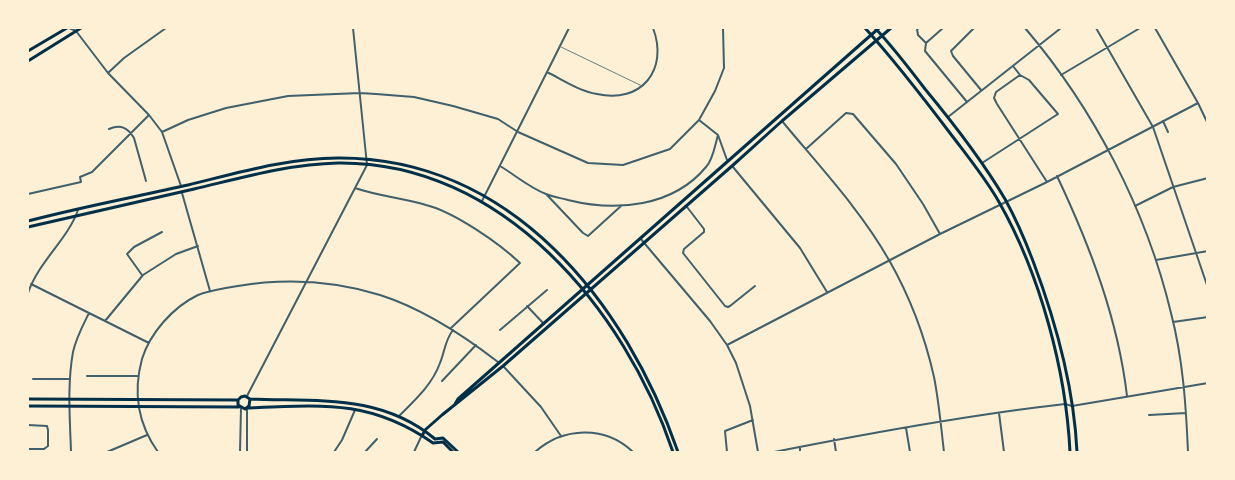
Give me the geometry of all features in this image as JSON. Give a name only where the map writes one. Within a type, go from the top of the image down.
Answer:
[{"type":"main road","points":[[28,51],[68,28]]},
{"type":"main road","points":[[28,61],[81,28]]},
{"type":"main road","points":[[865,28],[938,116],[990,186],[1015,233],[1037,288],[1053,340],[1065,404],[1070,452]]},
{"type":"main road","points":[[454,405],[461,402],[586,294],[588,288],[640,238],[872,35],[877,28],[982,163],[1006,201],[1025,240],[1048,302],[1062,355],[1072,406],[1077,452]]},
{"type":"main road","points":[[422,436],[425,430],[454,405],[458,399],[544,324],[644,242],[891,28]]},
{"type":"main road","points":[[28,221],[78,208],[293,161],[323,158],[365,158],[420,169],[446,177],[485,196],[517,216],[558,252],[612,320],[646,375],[670,428],[678,452]]},
{"type":"main road","points":[[28,227],[294,167],[339,163],[367,165],[411,172],[441,182],[482,201],[526,231],[568,273],[586,294],[629,356],[641,377],[673,452]]},
{"type":"main road","points":[[28,400],[238,400],[243,396],[248,398],[350,402],[376,408],[398,416],[425,430],[435,438],[443,438],[458,452]]},
{"type":"main road","points":[[247,408],[250,405],[248,398]]},
{"type":"main road","points":[[238,400],[240,408]]},
{"type":"main road","points":[[28,406],[138,408],[296,406],[355,408],[386,417],[415,431],[433,443],[443,442],[453,452]]},
{"type":"street","points":[[68,28],[76,31],[108,73],[149,115],[162,132],[181,186],[210,291]]},
{"type":"street","points":[[108,73],[124,58],[166,28]]},
{"type":"street","points":[[248,398],[367,165],[354,28]]},
{"type":"street","points":[[482,201],[569,28]]},
{"type":"street","points":[[548,72],[595,94],[618,96],[630,93],[649,79],[657,62],[659,53],[657,38],[652,28]]},
{"type":"street","points":[[162,132],[188,120],[226,108],[288,96],[360,93],[414,97],[453,106],[498,119],[518,132],[588,163],[623,165],[670,148],[699,120],[724,68],[723,28]]},
{"type":"street","points":[[919,28],[918,35],[926,43]]},
{"type":"street","points":[[943,28],[926,43],[925,50],[966,102]]},
{"type":"street","points":[[974,28],[951,51],[981,90]]},
{"type":"street","points":[[1026,28],[1085,108],[1135,206],[1156,260],[1173,322],[1185,386],[1188,452]]},
{"type":"street","points":[[948,117],[1061,28]]},
{"type":"street","points":[[1096,28],[1153,127],[1208,288]]},
{"type":"street","points":[[1061,75],[1140,28]]},
{"type":"street","points":[[1155,28],[1208,124]]},
{"type":"street","points":[[982,163],[1058,114],[1029,80],[1020,75],[1013,66]]},
{"type":"street","points":[[1020,75],[996,92],[994,98],[1047,182]]},
{"type":"street","points":[[727,345],[889,260],[1000,203],[1047,182],[1198,103]]},
{"type":"street","points":[[806,150],[846,113],[853,114],[896,164],[923,204],[940,234]]},
{"type":"street","points":[[28,194],[81,182],[80,177],[92,172],[149,115]]},
{"type":"street","points":[[699,120],[718,135],[727,160]]},
{"type":"street","points":[[782,121],[837,185],[889,260],[907,297],[923,338],[934,376],[944,452]]},
{"type":"street","points":[[1163,121],[1168,132]]},
{"type":"street","points":[[109,129],[115,126],[123,126],[131,133],[146,181]]},
{"type":"street","points":[[547,195],[584,204],[621,206],[645,203],[669,195],[688,185],[708,166],[718,135]]},
{"type":"street","points":[[500,166],[547,195],[588,236],[621,206]]},
{"type":"street","points":[[732,166],[800,248],[827,292]]},
{"type":"street","points":[[1057,176],[1082,230],[1104,291],[1116,335],[1127,396]]},
{"type":"street","points":[[1135,206],[1173,187],[1208,178]]},
{"type":"street","points":[[355,188],[428,205],[464,222],[510,253],[520,263],[452,329],[447,337],[441,361],[428,386],[398,416]]},
{"type":"street","points":[[686,206],[704,229],[704,232],[684,249],[683,253],[725,306],[730,306],[755,286]]},
{"type":"street","points":[[28,293],[41,266],[76,216],[78,208]]},
{"type":"street","points":[[143,275],[127,254],[134,247],[162,232]]},
{"type":"street","points":[[640,238],[710,321],[727,345],[736,362],[743,382],[753,420],[758,452]]},
{"type":"street","points":[[105,321],[143,275],[154,266],[176,254],[198,246]]},
{"type":"street","points":[[1156,260],[1208,251]]},
{"type":"street","points":[[158,452],[147,435],[137,400],[138,376],[149,343],[166,320],[183,304],[198,295],[210,291],[276,281],[308,281],[350,287],[382,296],[414,309],[452,329],[500,363],[541,407],[561,436]]},
{"type":"street","points":[[31,284],[149,343]]},
{"type":"street","points":[[500,330],[546,290]]},
{"type":"street","points":[[527,306],[544,324]]},
{"type":"street","points":[[71,452],[70,379],[73,352],[77,338],[89,313]]},
{"type":"street","points":[[1173,322],[1208,317]]},
{"type":"street","points":[[442,381],[476,345]]},
{"type":"street","points":[[87,376],[138,376]]},
{"type":"street","points":[[33,379],[70,379]]},
{"type":"street","points":[[774,452],[834,439],[999,412],[1065,404],[1072,406],[1208,383]]},
{"type":"street","points":[[240,408],[240,452]]},
{"type":"street","points":[[247,408],[247,452]]},
{"type":"street","points":[[334,452],[342,440],[355,408]]},
{"type":"street","points":[[999,412],[1004,452]]},
{"type":"street","points":[[1149,415],[1186,413]]},
{"type":"street","points":[[727,452],[725,431],[753,420]]},
{"type":"street","points":[[28,426],[47,426],[48,444],[44,449],[28,449]]},
{"type":"street","points":[[906,428],[910,452]]},
{"type":"street","points":[[536,452],[544,445],[561,436],[579,433],[597,434],[614,439],[632,452]]},
{"type":"street","points":[[107,452],[147,435]]},
{"type":"street","points":[[414,452],[422,436]]},
{"type":"street","points":[[365,452],[377,439]]},
{"type":"street","points":[[834,439],[836,452]]},
{"type":"street","points":[[800,447],[800,452]]},
{"type":"tram line","points":[[559,46],[642,86]]}]
